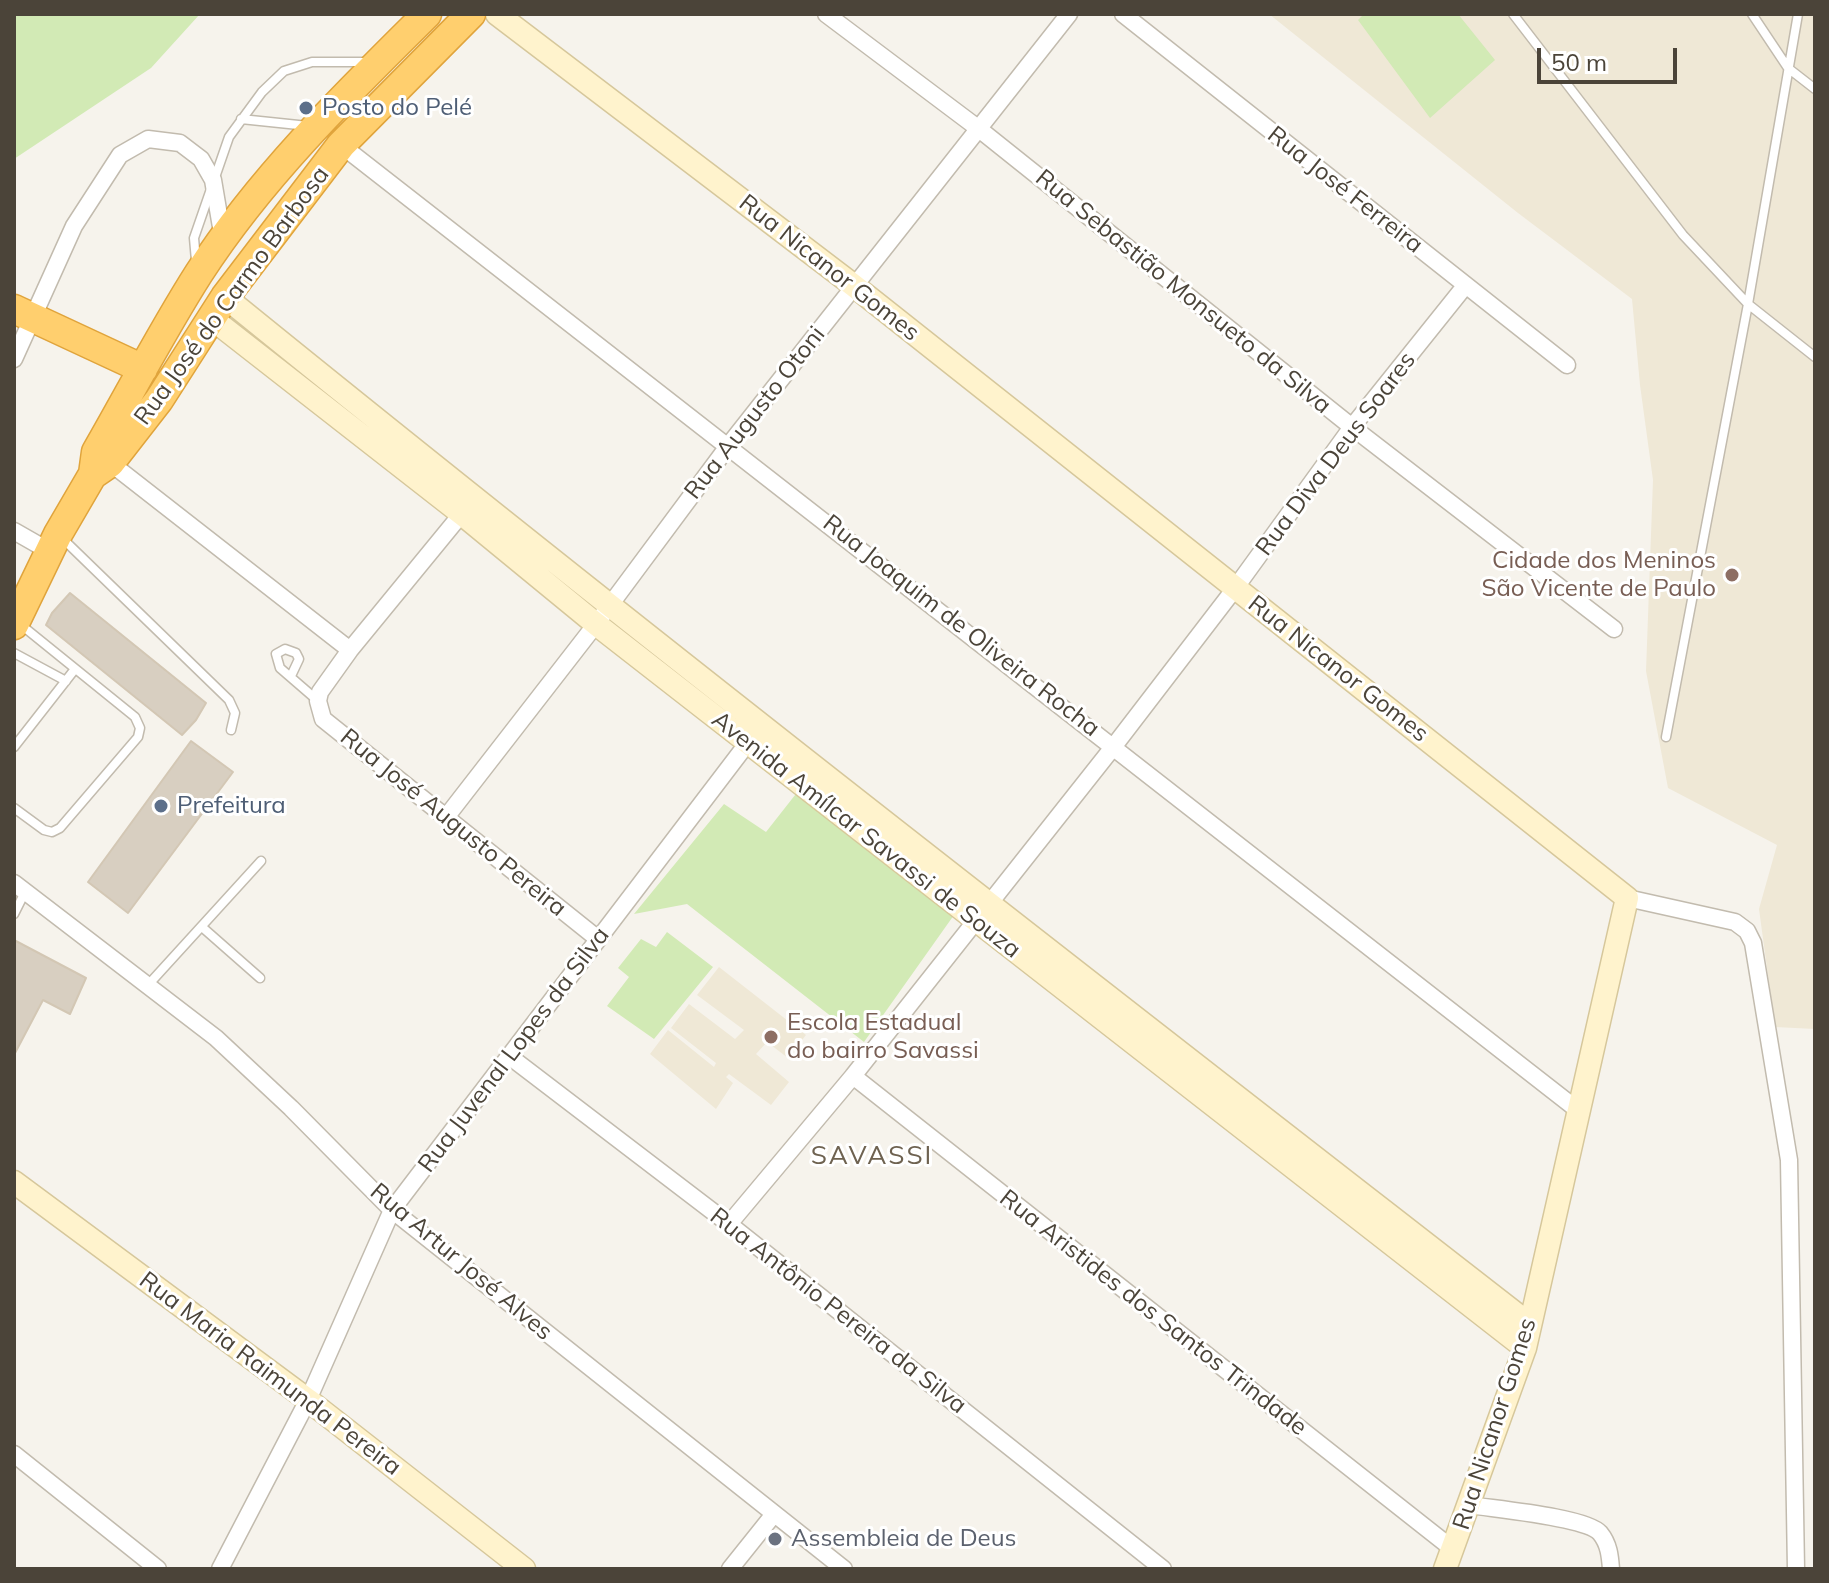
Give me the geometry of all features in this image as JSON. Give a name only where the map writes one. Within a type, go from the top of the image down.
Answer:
[{"type":"highway","points":[[15,623],[54,543],[100,463],[143,369],[199,273],[252,200],[317,127],[427,14]]},
{"type":"highway","name":"Rua José do Carmo Barbosa","points":[[100,463],[159,400],[218,308],[341,145],[471,14]]},
{"type":"highway","points":[[24,314],[143,369]]},
{"type":"street","name":"Rua Nicanor Gomes","points":[[497,14],[853,285],[1627,898],[1525,1348],[1450,1559]]},
{"type":"street","name":"Rua Sebastião Monsueto da Silva","points":[[826,14],[979,129],[1352,427],[1614,629]]},
{"type":"street","name":"Rua Augusto Otoni","points":[[447,816],[853,285],[1069,14]]},
{"type":"street","name":"Rua José Ferreira","points":[[1123,14],[1567,365]]},
{"type":"street","points":[[14,359],[24,314],[74,226],[120,155],[148,139],[180,143],[201,159],[213,180],[223,239]]},
{"type":"street","name":"Rua Joaquim de Oliveira Rocha","points":[[341,145],[1579,1111]]},
{"type":"street","name":"Rua Diva Deus Soares","points":[[729,1224],[853,1076],[1114,746],[1236,587],[1352,427],[1465,286]]},
{"type":"street","name":"Avenida Amílcar Savassi de Souza","points":[[218,308],[468,506],[610,604],[755,734]]},
{"type":"street","points":[[100,463],[350,650]]},
{"type":"street","points":[[318,701],[320,692],[350,650],[468,506]]},
{"type":"street","name":"Avenida Amílcar Savassi de Souza","points":[[468,506],[596,624],[755,734],[981,911],[1525,1348]]},
{"type":"street","points":[[14,531],[54,543]]},
{"type":"street","name":"Rua José Augusto Pereira","points":[[318,701],[323,719],[598,939]]},
{"type":"street","name":"Rua Juvenal Lopes da Silva","points":[[220,1569],[308,1400],[392,1210],[755,734]]},
{"type":"street","name":"Rua Artur José Alves","points":[[20,888],[216,1038],[392,1210],[844,1569]]},
{"type":"street","points":[[1627,898],[1735,922],[1747,931],[1753,943],[1789,1160],[1796,1569]]},
{"type":"street","name":"Avenida Amílcar Savassi de Souza","points":[[981,911],[1529,1324]]},
{"type":"street","name":"Rua Antônio Pereira da Silva","points":[[509,1056],[729,1224],[1163,1569]]},
{"type":"street","name":"Rua Aristides dos Santos Trindade","points":[[853,1076],[1450,1559]]},
{"type":"street","name":"Rua Maria Raimunda Pereira","points":[[14,1182],[308,1400],[520,1568]]},
{"type":"street","points":[[14,1454],[158,1569]]},
{"type":"street","points":[[1470,1505],[1578,1522],[1599,1531],[1609,1550],[1611,1569]]},
{"type":"street","points":[[730,1569],[774,1514]]},
{"type":"lane","points":[[1513,14],[1683,235],[1748,304],[1815,357]]},
{"type":"lane","points":[[1752,14],[1788,68],[1815,89]]},
{"type":"lane","points":[[1666,737],[1748,304],[1798,14]]},
{"type":"lane","points":[[199,273],[194,238],[213,180],[229,137],[262,92],[284,71],[312,62],[379,62]]},
{"type":"lane","points":[[241,119],[317,127]]},
{"type":"lane","points":[[54,543],[229,700],[235,713],[231,730]]},
{"type":"lane","points":[[14,808],[44,830],[52,832],[60,828],[138,737],[140,728],[135,717],[15,623]]},
{"type":"lane","points":[[14,654],[66,681]]},
{"type":"lane","points":[[14,747],[75,669]]},
{"type":"lane","points":[[291,676],[318,701]]},
{"type":"lane","points":[[148,985],[261,861]]},
{"type":"lane","points":[[14,914],[20,888]]},
{"type":"lane","points":[[202,927],[260,978]]},
{"type":"shaded area","name":"Cidade dos Meninos São Vicente de Paulo","points":[[1269,14],[1815,14],[1815,1029],[1775,1027],[1759,909],[1777,845],[1668,788],[1646,671],[1653,480],[1632,299],[1518,213]]},
{"type":"shaded area","name":"Escola Estadual do bairro Savassi","points":[[719,967],[806,1035],[788,1058],[767,1042],[756,1054],[789,1082],[771,1105],[729,1074],[726,1077],[733,1083],[716,1109],[650,1054],[668,1030],[714,1067],[716,1063],[671,1028],[689,1004],[735,1039],[744,1030],[697,995]]},
{"type":"green space","points":[[14,14],[200,14],[151,68],[14,159]]},
{"type":"green space","points":[[1364,14],[1458,14],[1495,60],[1430,118],[1358,20]]},
{"type":"green space","points":[[799,790],[954,915],[864,1042],[687,904],[634,914],[724,804],[766,832]]},
{"type":"green space","points":[[667,932],[713,967],[654,1039],[607,1006],[629,977],[618,968],[641,939],[656,947]]},
{"type":"building","points":[[70,593],[206,703],[182,735],[46,625]]},
{"type":"building","points":[[191,741],[233,772],[128,913],[88,882]]},
{"type":"building","points":[[14,940],[86,978],[70,1014],[43,1000],[14,1055]]},
{"type":"place","name":"Posto do Pelé","points":[[306,108]]},
{"type":"place","name":"Cidade dos Meninos São Vicente de Paulo","points":[[1732,575]]},
{"type":"place","name":"Prefeitura","points":[[161,806]]},
{"type":"place","name":"Escola Estadual do bairro Savassi","points":[[771,1037]]},
{"type":"place","name":"Assembleia de Deus","points":[[775,1539]]},
{"type":"district","name":"SAVASSI","points":[[872,1156]]}]
